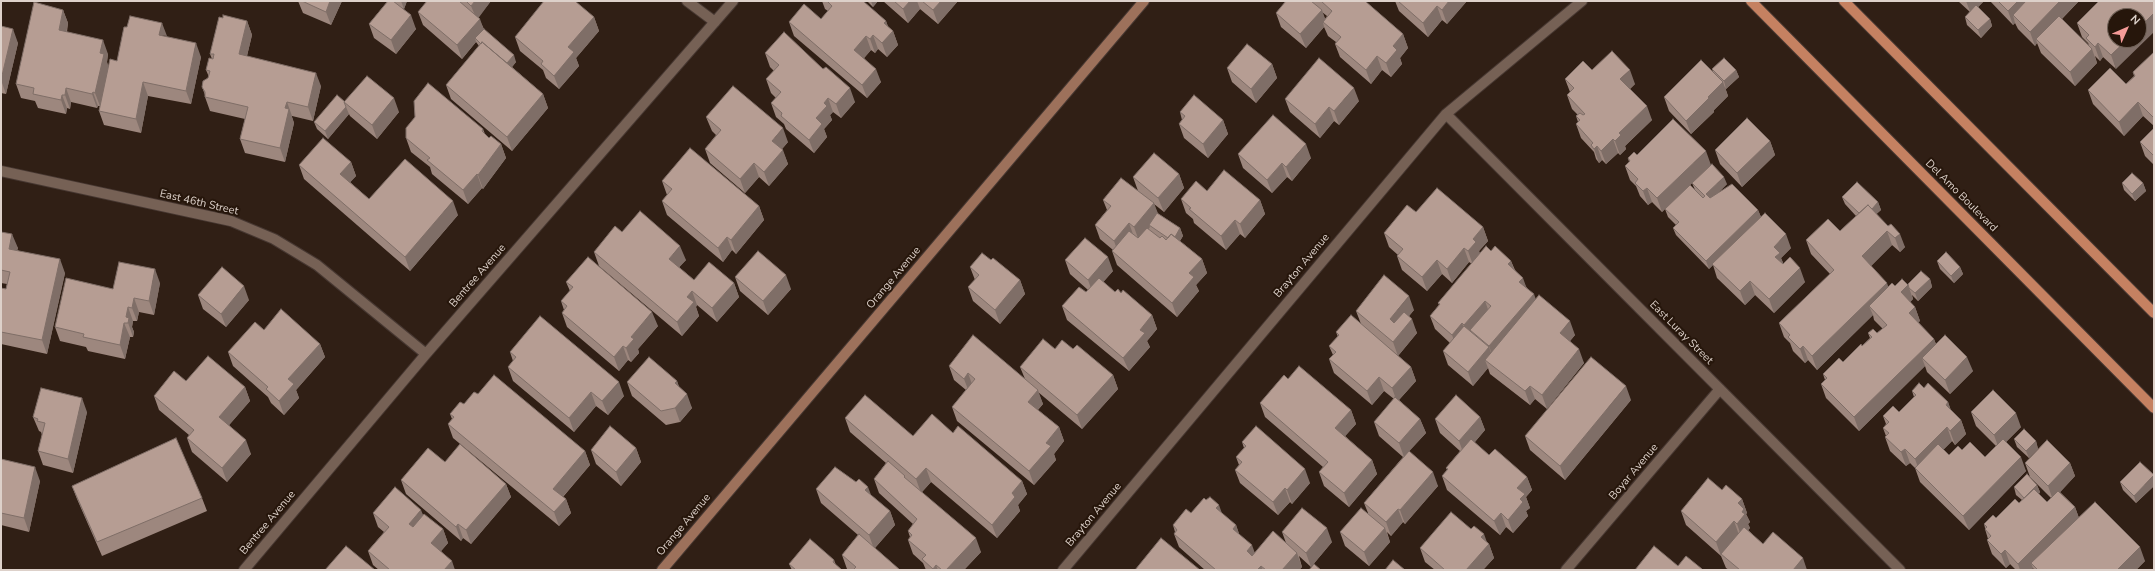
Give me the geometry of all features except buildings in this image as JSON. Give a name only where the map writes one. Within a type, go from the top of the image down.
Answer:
[{"type":"main road","name":"Del Amo Boulevard","points":[[1751,1],[2154,408]]},
{"type":"main road","points":[[1844,1],[2154,313]]},
{"type":"street","points":[[687,1],[715,22]]},
{"type":"street","name":"Bentree Avenue","points":[[244,570],[426,354],[733,1]]},
{"type":"street","name":"Orange Avenue","points":[[662,570],[1144,1]]},
{"type":"street","name":"Brayton Avenue","points":[[1063,570],[1446,114],[1582,1]]},
{"type":"street","name":"East Luray Street","points":[[1446,114],[1900,570]]},
{"type":"street","name":"East 46th Street","points":[[1,171],[231,221],[274,239],[317,265],[426,354]]},
{"type":"street","name":"Boyar Avenue","points":[[1566,570],[1720,389]]}]
